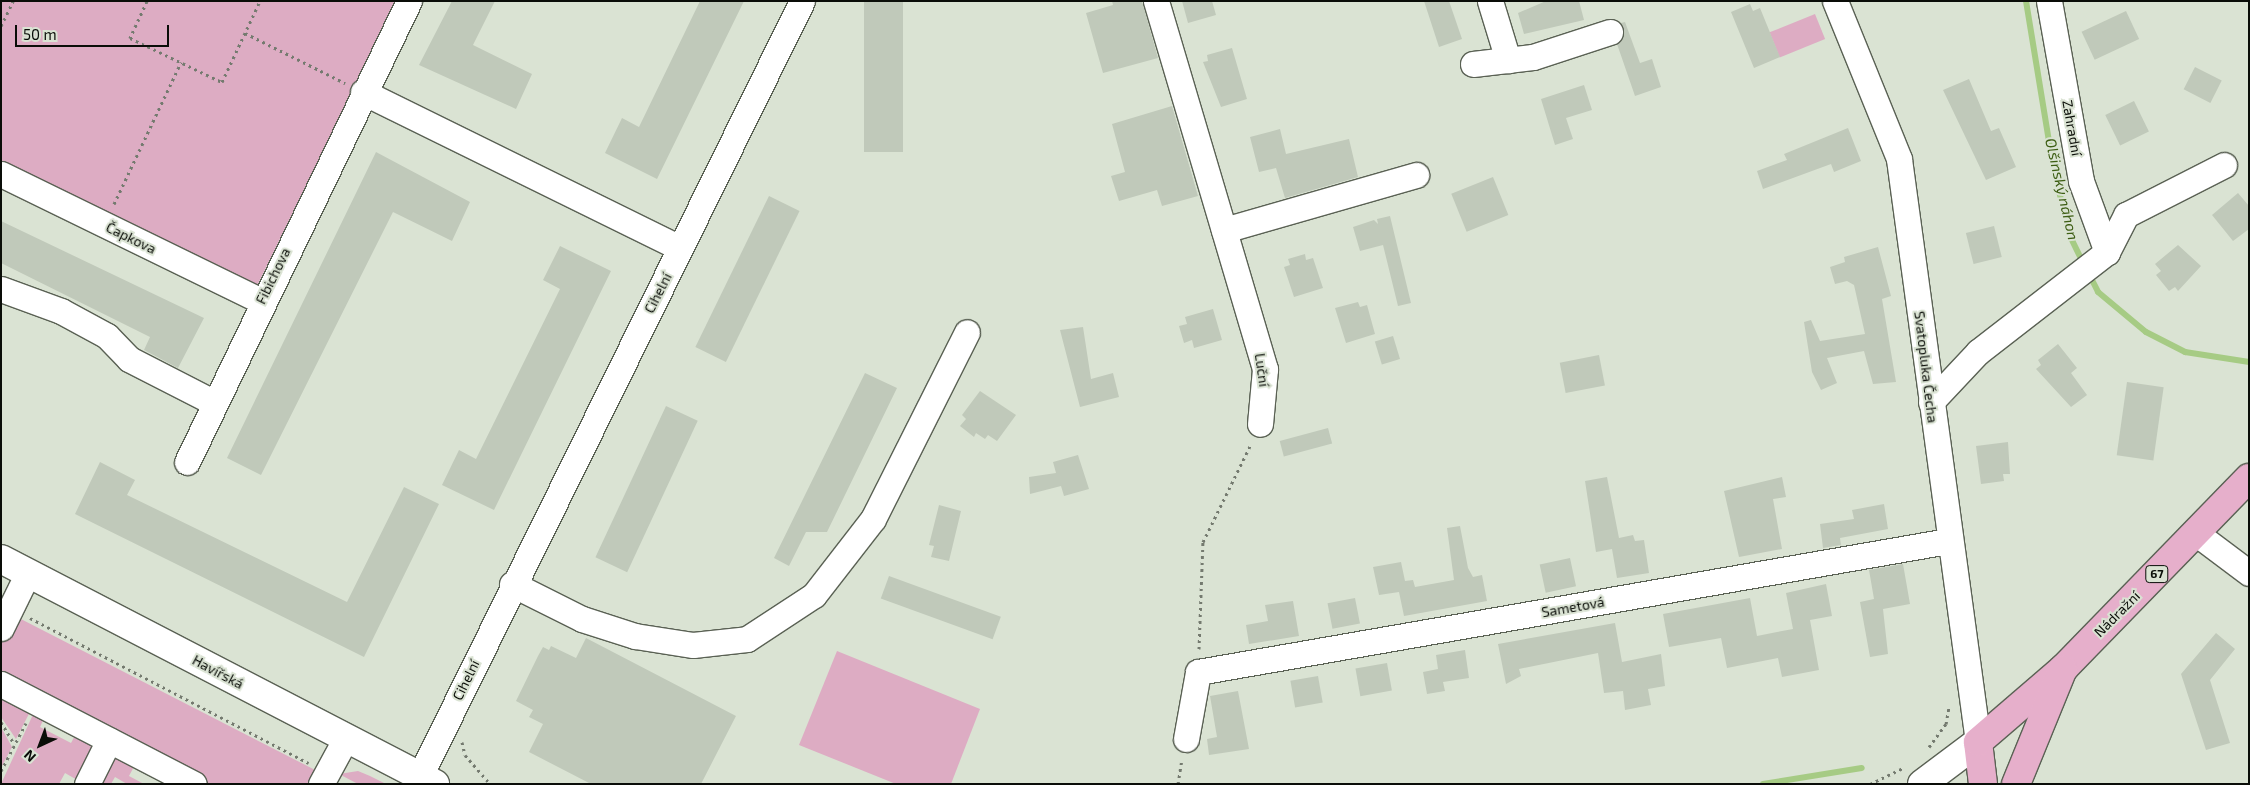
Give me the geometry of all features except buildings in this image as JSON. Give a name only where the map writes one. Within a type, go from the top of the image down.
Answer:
[{"type":"main road","name":"Nádražní","points":[[1978,742],[2064,668],[2197,534],[2249,478]]},
{"type":"main road","points":[[2016,784],[2064,668]]},
{"type":"main road","points":[[1978,742],[1983,784]]},
{"type":"street","name":"Fibichova","points":[[187,462],[261,301],[408,1]]},
{"type":"street","name":"Cihelní","points":[[427,780],[442,729],[512,584],[802,1]]},
{"type":"street","name":"Luční","points":[[1156,1],[1265,369],[1260,424]]},
{"type":"street","points":[[1490,1],[1508,60]]},
{"type":"street","name":"Svatopluka Čecha","points":[[1835,1],[1898,159],[1948,541],[1978,742]]},
{"type":"street","name":"Zahradní","points":[[2049,1],[2082,182],[2093,265]]},
{"type":"street","points":[[1474,64],[1508,60],[1610,32]]},
{"type":"street","points":[[363,92],[680,248]]},
{"type":"street","points":[[1931,402],[1978,352],[2093,265],[2126,215],[2224,165]]},
{"type":"street","name":"Čapkova","points":[[1,174],[261,301]]},
{"type":"street","points":[[1224,230],[1416,175]]},
{"type":"street","points":[[1,289],[61,311],[107,336],[129,359],[213,402]]},
{"type":"street","points":[[512,584],[582,619],[635,636],[693,645],[747,639],[814,595],[873,519],[967,332]]},
{"type":"street","points":[[2197,534],[2249,573]]},
{"type":"street","name":"Sametová","points":[[1198,672],[1948,541]]},
{"type":"street","name":"Havířská","points":[[1,559],[427,780]]},
{"type":"street","points":[[6,618],[28,573]]},
{"type":"street","points":[[1186,739],[1198,672]]},
{"type":"street","points":[[1,684],[194,784]]},
{"type":"street","points":[[324,778],[346,738]]},
{"type":"street","points":[[87,784],[109,740]]},
{"type":"street","points":[[1914,775],[1978,742]]},
{"type":"path","points":[[1,26],[13,1]]},
{"type":"path","points":[[147,1],[130,38],[222,82],[260,1]]},
{"type":"path","points":[[245,33],[363,92]]},
{"type":"path","points":[[104,225],[181,62]]},
{"type":"path","points":[[1198,672],[1203,542],[1260,424]]},
{"type":"path","points":[[6,618],[324,778]]},
{"type":"path","points":[[1921,755],[1946,724],[1950,699]]},
{"type":"path","points":[[1,771],[37,702]]},
{"type":"path","points":[[1,722],[15,745]]},
{"type":"path","points":[[442,729],[461,737],[465,755],[490,784]]},
{"type":"path","points":[[1870,784],[1914,775]]},
{"type":"shaded area","points":[[1,1],[396,1],[256,288],[1,162]]},
{"type":"shaded area","points":[[1815,14],[1825,39],[1780,57],[1770,32]]},
{"type":"shaded area","points":[[15,616],[319,772],[314,784],[206,784],[1,679],[1,643]]},
{"type":"shaded area","points":[[837,651],[980,709],[951,784],[896,784],[799,745]]},
{"type":"shaded area","points":[[1,690],[33,706],[16,739],[1,717]]},
{"type":"shaded area","points":[[36,708],[46,714],[40,727],[71,743],[78,730],[95,746],[79,781],[65,773],[59,784],[1,784]]},
{"type":"shaded area","points":[[1,727],[12,747],[1,768]]},
{"type":"shaded area","points":[[113,756],[137,761],[129,776],[144,784],[127,784],[115,777],[111,784],[98,782]]},
{"type":"shaded area","points":[[358,771],[386,784],[358,784],[339,774]]},
{"type":"waterway","name":"Olšinský náhon","points":[[2026,1],[2053,165],[2069,234],[2083,263]]},
{"type":"waterway","name":"Olšinský náhon","points":[[2089,274],[2098,292],[2146,332],[2185,352],[2249,362]]},
{"type":"waterway","points":[[1763,784],[1862,768]]}]
